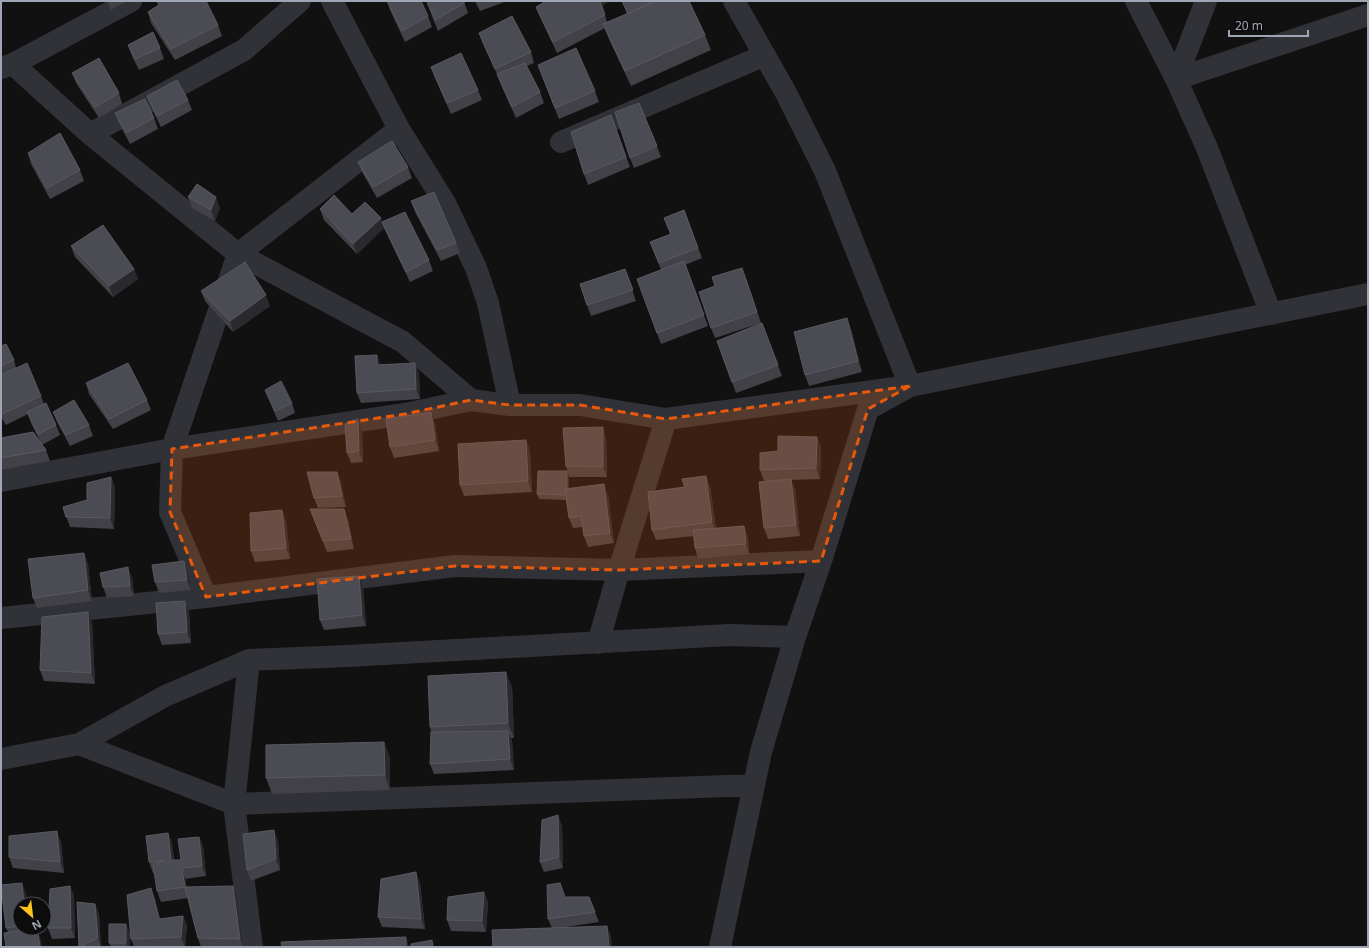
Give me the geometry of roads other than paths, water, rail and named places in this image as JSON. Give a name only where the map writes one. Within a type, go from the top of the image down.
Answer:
[{"type":"street","points":[[131,1],[7,66],[238,254],[404,342],[471,400]]},
{"type":"street","points":[[90,134],[244,50],[300,1]]},
{"type":"street","points":[[332,1],[399,129],[445,203],[476,268],[488,303],[510,405]]},
{"type":"street","points":[[734,1],[786,93],[825,171],[910,386]]},
{"type":"street","points":[[1136,1],[1176,79],[1207,148],[1271,314]]},
{"type":"street","points":[[1176,79],[1206,1]]},
{"type":"street","points":[[1176,79],[1368,15]]},
{"type":"street","points":[[561,142],[764,54]]},
{"type":"street","points":[[206,598],[170,512],[172,449],[238,254],[399,129]]},
{"type":"street","points":[[1,481],[172,449],[405,414],[471,400],[510,405],[580,404],[666,419],[910,386],[1368,294]]},
{"type":"street","points":[[720,947],[761,752],[795,637],[821,561],[868,409],[910,386]]},
{"type":"street","points":[[598,643],[666,419]]},
{"type":"street","points":[[1,618],[206,598],[455,566],[619,570],[821,561]]},
{"type":"street","points":[[1,759],[79,744],[165,696],[249,660],[729,636],[795,637]]},
{"type":"street","points":[[249,660],[234,804],[252,947]]},
{"type":"street","points":[[79,744],[234,804],[754,785]]}]
